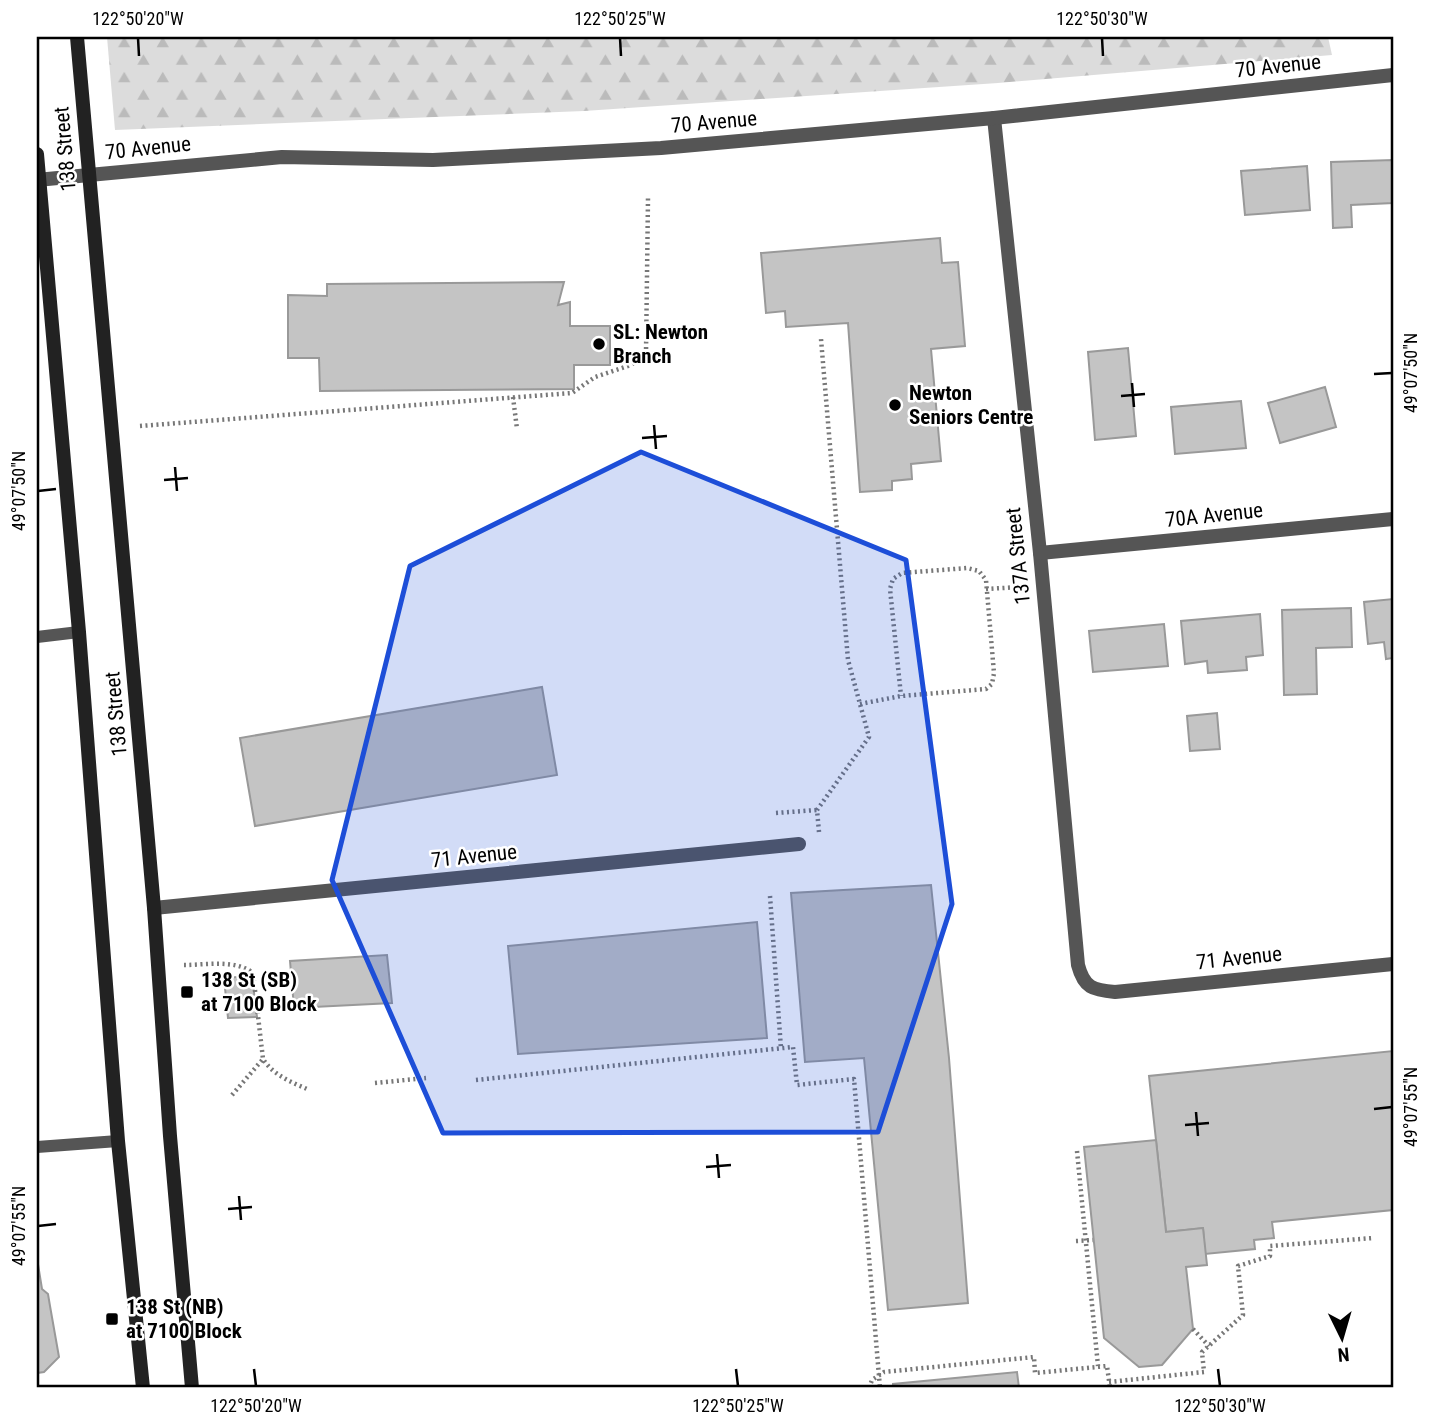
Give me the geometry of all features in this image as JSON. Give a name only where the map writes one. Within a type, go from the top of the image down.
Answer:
[{"type":"main road","name":"138 Street","points":[[77,37],[155,908],[170,1136],[192,1388]]},
{"type":"main road","name":"138 Street","points":[[37,154],[79,632],[118,1141],[143,1388]]},
{"type":"street","name":"70 Avenue","points":[[38,180],[282,157],[433,160],[647,149],[994,118],[1393,75]]},
{"type":"street","name":"137A Street","points":[[994,118],[1040,553],[1078,965],[1082,977],[1090,987]]},
{"type":"street","name":"70A Avenue","points":[[1040,553],[1393,519]]},
{"type":"street","name":"71 Avenue","points":[[155,908],[799,844]]},
{"type":"street","name":"71 Avenue","points":[[1090,987],[1115,992],[1393,964]]},
{"type":"lane","points":[[37,637],[79,632]]},
{"type":"lane","points":[[37,1147],[118,1141]]},
{"type":"path","points":[[140,426],[572,393],[595,377],[631,365],[646,353],[648,198]]},
{"type":"path","points":[[776,813],[817,810],[869,737],[848,660],[821,339]]},
{"type":"path","points":[[513,397],[517,429]]},
{"type":"path","points":[[860,704],[901,696],[986,689],[992,684],[986,580],[979,571],[967,568],[902,573],[893,579],[890,589],[901,696]]},
{"type":"path","points":[[986,589],[1019,587]]},
{"type":"path","points":[[770,896],[781,1049]]},
{"type":"path","points":[[184,965],[231,964],[245,966],[253,973],[263,1059],[267,1066],[283,1078],[307,1089]]},
{"type":"path","points":[[476,1080],[793,1047],[797,1086],[855,1079],[880,1388]]},
{"type":"path","points":[[232,1095],[263,1059]]},
{"type":"path","points":[[375,1083],[426,1078]]},
{"type":"path","points":[[1077,1152],[1098,1366]]},
{"type":"path","points":[[869,1388],[872,1380],[884,1372],[1034,1357],[1035,1374],[1107,1366],[1110,1385],[1204,1372],[1202,1352],[1243,1315],[1238,1266],[1270,1256],[1270,1246],[1373,1238]]},
{"type":"path","points":[[1076,1241],[1093,1240]]},
{"type":"path","points":[[1193,1329],[1209,1346]]},
{"type":"highlighted area","points":[[641,452],[906,560],[952,904],[878,1132],[443,1133],[332,880],[410,566]]},
{"type":"green space","points":[[107,37],[1328,37],[1332,55],[998,83],[584,111],[115,130]]},
{"type":"building","points":[[1393,160],[1393,203],[1351,205],[1352,227],[1333,228],[1331,162]]},
{"type":"building","points":[[1307,166],[1310,210],[1245,215],[1241,171]]},
{"type":"building","name":"Newton Seniors Centre","points":[[940,238],[942,263],[958,262],[965,346],[931,349],[941,461],[911,464],[912,479],[892,481],[892,490],[860,492],[848,323],[786,327],[785,311],[766,313],[761,253]]},
{"type":"building","points":[[564,282],[558,305],[570,302],[570,326],[610,326],[610,365],[574,365],[574,389],[320,391],[319,358],[288,358],[288,295],[327,296],[327,284]]},
{"type":"building","points":[[1128,348],[1136,436],[1095,440],[1088,352]]},
{"type":"building","points":[[1325,387],[1336,427],[1280,443],[1268,403]]},
{"type":"building","points":[[1241,401],[1246,448],[1175,454],[1171,407]]},
{"type":"building","points":[[1393,599],[1393,658],[1386,659],[1384,642],[1368,644],[1364,602]]},
{"type":"building","points":[[1351,608],[1352,647],[1316,648],[1317,694],[1284,695],[1282,610]]},
{"type":"building","points":[[1260,614],[1263,655],[1246,657],[1247,670],[1208,673],[1207,661],[1185,664],[1181,621]]},
{"type":"building","points":[[1164,624],[1168,666],[1093,672],[1089,631]]},
{"type":"building","points":[[542,687],[557,775],[255,826],[240,738]]},
{"type":"building","points":[[1217,713],[1220,749],[1190,751],[1187,716]]},
{"type":"building","points":[[931,885],[949,1058],[968,1303],[888,1310],[864,1058],[805,1062],[791,893]]},
{"type":"building","points":[[757,922],[767,1038],[518,1054],[508,946]]},
{"type":"building","points":[[387,955],[392,1003],[294,1008],[290,961]]},
{"type":"building","points":[[252,976],[257,1017],[228,1018],[224,978]]},
{"type":"building","points":[[1393,1051],[1393,1210],[1272,1222],[1274,1238],[1254,1240],[1255,1249],[1205,1254],[1203,1228],[1166,1232],[1149,1076]]},
{"type":"building","points":[[1156,1140],[1166,1232],[1203,1228],[1207,1265],[1186,1267],[1193,1329],[1162,1365],[1139,1367],[1104,1338],[1084,1147]]},
{"type":"building","points":[[37,1258],[42,1289],[48,1294],[59,1357],[44,1372],[37,1373]]},
{"type":"building","points":[[1017,1372],[1019,1388],[893,1388],[893,1384]]},
{"type":"place","name":"SL: Newton Branch","points":[[599,344]]},
{"type":"place","name":"Newton Seniors Centre","points":[[895,405]]},
{"type":"place","name":"138 St (SB) at 7100 Block","points":[[187,992]]},
{"type":"place","name":"138 St (NB) at 7100 Block","points":[[112,1319]]}]
